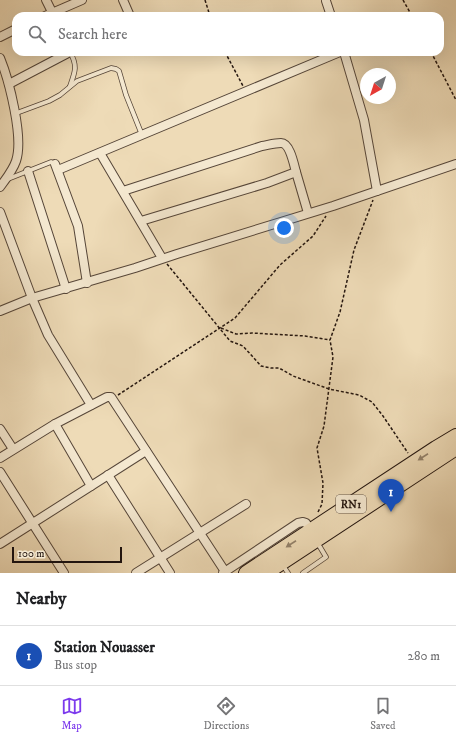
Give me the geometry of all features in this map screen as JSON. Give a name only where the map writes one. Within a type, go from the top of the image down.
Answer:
[{"type":"highway","name":"RN1","points":[[266,573],[281,563],[312,533],[415,462],[456,436]]},
{"type":"highway","name":"RN1","points":[[312,533],[456,448]]},
{"type":"highway","name":"RN1","points":[[246,573],[281,563]]},
{"type":"street","points":[[46,0],[50,12]]},
{"type":"street","points":[[57,12],[82,0]]},
{"type":"street","points":[[124,0],[128,12]]},
{"type":"street","points":[[326,0],[330,12]]},
{"type":"street","points":[[0,37],[12,31]]},
{"type":"street","points":[[9,84],[62,56]]},
{"type":"street","points":[[87,283],[78,226],[57,167],[142,135],[330,56]]},
{"type":"street","points":[[345,56],[364,120],[376,191]]},
{"type":"street","points":[[0,58],[9,84],[18,141],[18,153],[14,167],[0,187]]},
{"type":"street","points":[[123,191],[262,146],[281,142],[288,148],[308,214]]},
{"type":"street","points":[[100,152],[162,258]]},
{"type":"street","points":[[0,311],[32,298],[87,283],[162,258],[308,214],[456,164]]},
{"type":"street","points":[[28,171],[66,289]]},
{"type":"street","points":[[141,221],[267,183],[296,172]]},
{"type":"street","points":[[0,212],[32,298],[48,335],[91,405]]},
{"type":"street","points":[[0,458],[55,424],[108,396],[112,399],[201,533],[225,573],[298,523],[305,522],[312,533]]},
{"type":"street","points":[[55,424],[91,486]]},
{"type":"street","points":[[0,429],[13,449]]},
{"type":"street","points":[[0,544],[146,451]]},
{"type":"street","points":[[0,472],[64,573]]},
{"type":"street","points":[[108,475],[170,573]]},
{"type":"street","points":[[136,573],[246,504]]},
{"type":"lane","points":[[69,86],[75,69],[75,64],[72,56]]},
{"type":"lane","points":[[14,114],[49,101],[60,95],[69,86],[78,81],[111,68],[119,71],[126,95],[142,135]]},
{"type":"lane","points":[[5,180],[51,162],[57,167]]},
{"type":"lane","points":[[302,573],[326,557],[312,533]]},
{"type":"path","points":[[205,0],[209,12]]},
{"type":"path","points":[[403,0],[410,12]]},
{"type":"path","points":[[227,56],[246,91]]},
{"type":"path","points":[[433,56],[456,100]]},
{"type":"path","points":[[312,533],[322,504],[323,483],[317,448],[324,426],[333,356],[330,340],[340,312],[354,250],[376,191]]},
{"type":"path","points":[[112,399],[235,318],[280,265],[313,236],[333,206]]},
{"type":"path","points":[[162,258],[230,341],[243,346],[261,366],[279,368],[293,376],[329,389],[359,395],[372,402],[415,462]]},
{"type":"path","points":[[220,328],[236,334],[305,336],[330,340]]},
{"type":"place","name":"Station Nouasser","points":[[391,512]]}]
